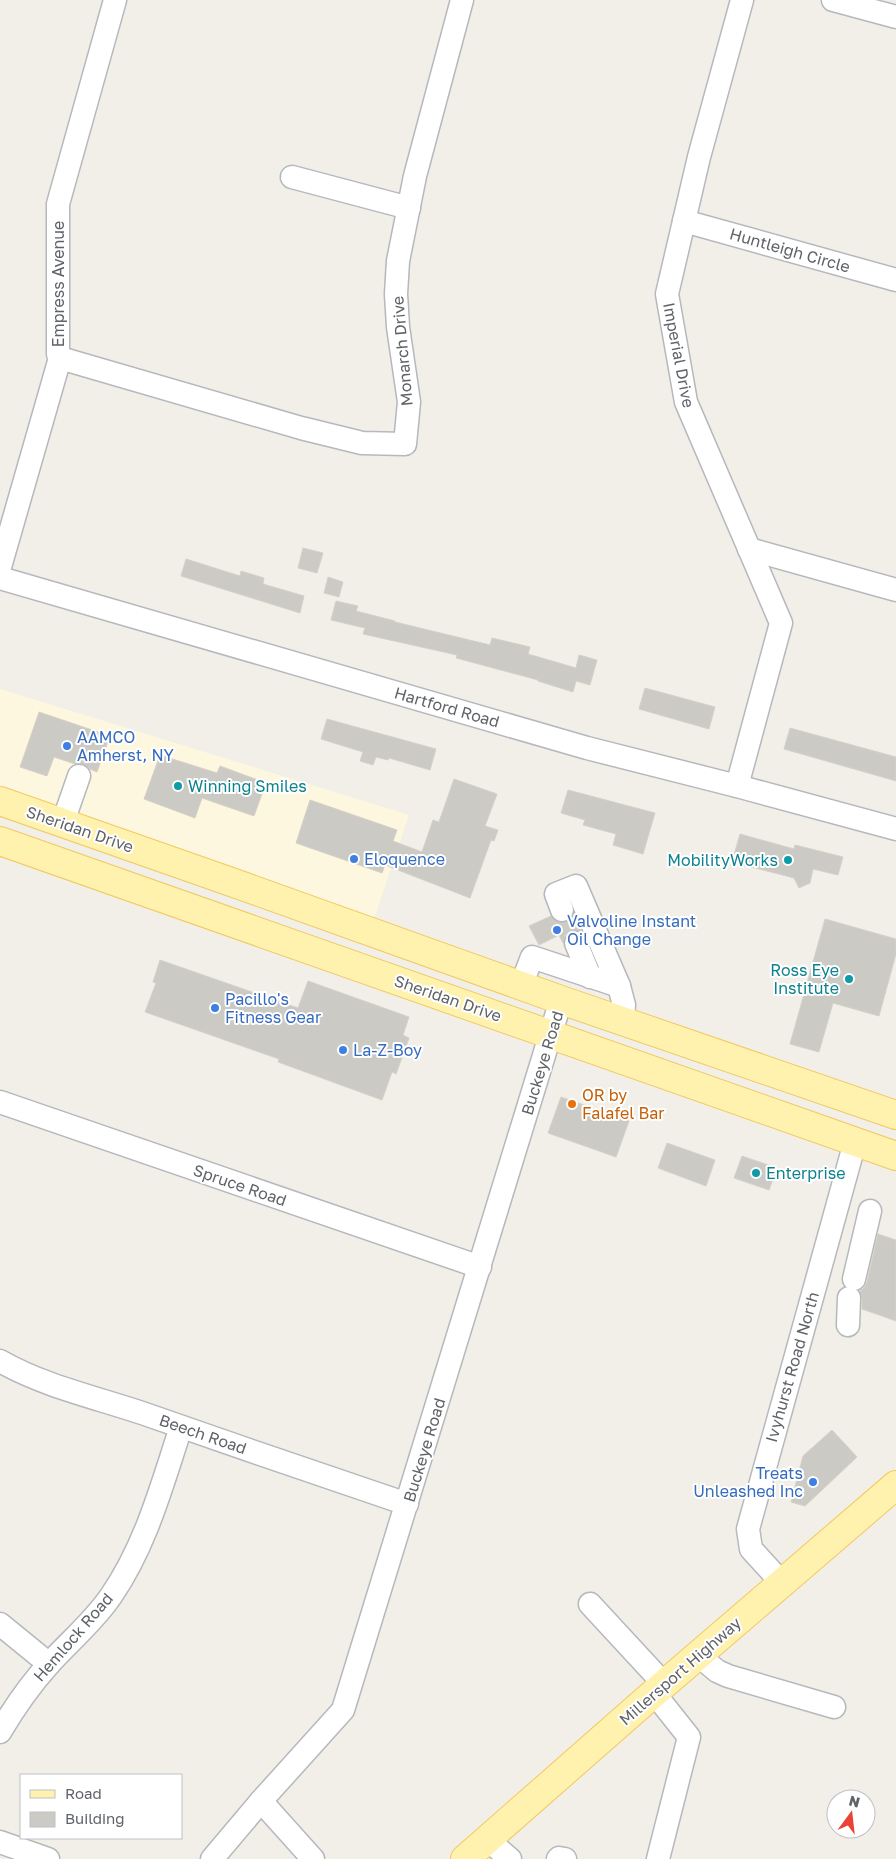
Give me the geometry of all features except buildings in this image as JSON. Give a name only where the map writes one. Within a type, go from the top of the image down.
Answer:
[{"type":"main road","name":"Sheridan Drive","points":[[0,801],[560,1000],[896,1115]]},
{"type":"main road","name":"Sheridan Drive","points":[[0,841],[896,1156]]},
{"type":"main road","name":"Millersport Highway","points":[[465,1859],[659,1688],[896,1485]]},
{"type":"street","name":"Empress Avenue","points":[[0,567],[60,358],[58,354],[58,204],[115,0]]},
{"type":"street","name":"Monarch Drive","points":[[60,358],[301,428],[362,443],[405,444],[409,402],[398,327],[396,294],[398,261],[415,176],[462,0]]},
{"type":"street","name":"Imperial Drive","points":[[737,786],[781,624],[686,402],[667,294],[699,157],[742,0]]},
{"type":"street","points":[[833,0],[896,18]]},
{"type":"street","points":[[292,178],[410,208]]},
{"type":"street","name":"Huntleigh Circle","points":[[684,220],[896,280]]},
{"type":"street","points":[[748,550],[896,590]]},
{"type":"street","name":"Hartford Road","points":[[0,578],[587,748],[896,829]]},
{"type":"street","points":[[63,822],[79,776]]},
{"type":"street","points":[[562,910],[556,894],[576,886],[619,986],[624,1005],[623,1021]]},
{"type":"street","points":[[576,943],[590,977]]},
{"type":"street","points":[[521,986],[532,957],[619,986]]},
{"type":"street","name":"Buckeye Road","points":[[212,1859],[343,1710],[551,1035],[560,1000]]},
{"type":"street","name":"Spruce Road","points":[[0,1102],[480,1267]]},
{"type":"street","name":"Ivyhurst Road North","points":[[782,1583],[751,1549],[748,1529],[855,1142]]},
{"type":"street","points":[[848,1325],[852,1288],[870,1212]]},
{"type":"street","name":"Beech Road","points":[[0,1361],[22,1373],[55,1386],[407,1504]]},
{"type":"street","name":"Hemlock Road","points":[[0,1732],[12,1711],[49,1664],[94,1619],[111,1596],[131,1562],[148,1526],[181,1427]]},
{"type":"street","points":[[590,1604],[659,1688],[688,1737],[658,1859]]},
{"type":"street","points":[[0,1624],[49,1664]]},
{"type":"street","points":[[698,1655],[717,1671],[728,1676],[834,1707]]},
{"type":"street","points":[[261,1801],[313,1859]]},
{"type":"street","points":[[487,1839],[510,1859]]},
{"type":"street","points":[[0,1842],[48,1859]]},
{"type":"street","points":[[558,1859],[565,1859]]},
{"type":"shaded area","points":[[0,689],[409,815],[374,919],[0,786]]},
{"type":"tunnel","points":[[562,910],[576,943]]},
{"type":"place","name":"AAMCO Amherst, NY","points":[[67,746]]},
{"type":"place","name":"Winning Smiles","points":[[178,786]]},
{"type":"place","name":"Eloquence","points":[[354,859]]},
{"type":"place","name":"MobilityWorks","points":[[788,860]]},
{"type":"place","name":"Valvoline Instant Oil Change","points":[[557,930]]},
{"type":"place","name":"Ross Eye Institute","points":[[849,979]]},
{"type":"place","name":"Pacillo's Fitness Gear","points":[[215,1008]]},
{"type":"place","name":"La-Z-Boy","points":[[343,1050]]},
{"type":"place","name":"OR by Falafel Bar","points":[[572,1104]]},
{"type":"place","name":"Enterprise","points":[[756,1173]]},
{"type":"place","name":"Treats Unleashed Inc","points":[[813,1482]]}]
